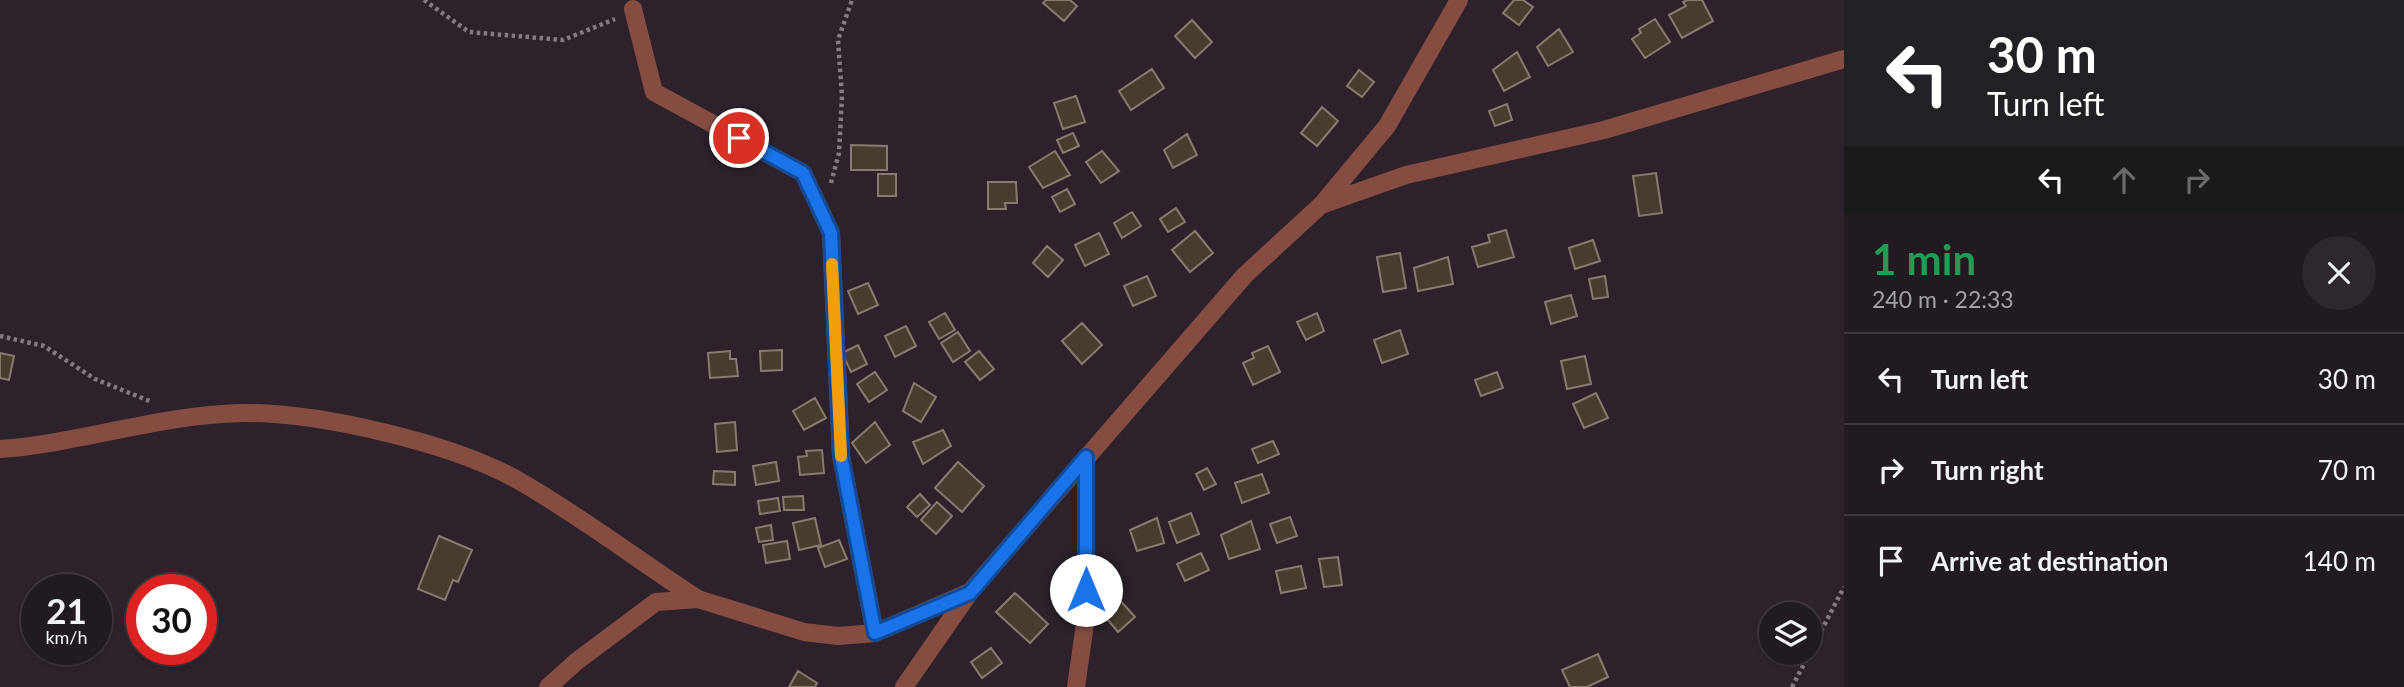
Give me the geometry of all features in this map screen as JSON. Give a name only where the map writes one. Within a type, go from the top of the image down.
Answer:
[{"type":"street","points":[[904,687],[970,593],[1086,457],[1245,275],[1321,205],[1387,126],[1459,0]]},
{"type":"street","points":[[633,9],[654,92],[803,173],[831,233],[841,456],[875,633]]},
{"type":"street","points":[[1321,205],[1406,175],[1604,130],[1844,59]]},
{"type":"street","points":[[0,449],[33,446],[175,419],[241,413],[303,417],[378,431],[465,458],[520,481],[698,599],[804,632],[838,636],[875,633],[970,593]]},
{"type":"street","points":[[1076,687],[1086,617],[1086,457]]},
{"type":"street","points":[[548,687],[577,661],[656,602],[698,599]]},
{"type":"path","points":[[425,0],[469,32],[563,40],[595,29],[633,9]]},
{"type":"path","points":[[829,191],[840,142],[842,96],[838,40],[852,0]]},
{"type":"path","points":[[0,336],[44,346],[95,379],[146,398],[175,419]]},
{"type":"path","points":[[1792,687],[1844,587]]},
{"type":"building","points":[[1046,0],[1070,0],[1077,6],[1064,21],[1043,3]]},
{"type":"building","points":[[1514,0],[1523,0],[1533,7],[1519,25],[1503,13]]},
{"type":"building","points":[[1702,0],[1713,21],[1682,38],[1669,15],[1686,6],[1683,2]]},
{"type":"building","points":[[1655,19],[1670,42],[1645,58],[1632,39],[1641,33],[1639,29]]},
{"type":"building","points":[[1192,20],[1212,42],[1195,58],[1175,36]]},
{"type":"building","points":[[1559,29],[1573,52],[1548,66],[1537,47]]},
{"type":"building","points":[[1517,52],[1530,77],[1504,91],[1493,70]]},
{"type":"building","points":[[1152,69],[1164,88],[1131,110],[1119,91]]},
{"type":"building","points":[[1359,70],[1374,82],[1362,97],[1347,86]]},
{"type":"building","points":[[1076,96],[1085,122],[1063,129],[1054,103]]},
{"type":"building","points":[[1507,104],[1512,120],[1495,126],[1489,111]]},
{"type":"building","points":[[1322,107],[1338,121],[1317,146],[1301,133]]},
{"type":"building","points":[[1073,133],[1079,146],[1063,153],[1057,140]]},
{"type":"building","points":[[1187,134],[1197,155],[1173,168],[1164,150]]},
{"type":"building","points":[[851,145],[887,146],[887,170],[851,170]]},
{"type":"building","points":[[1055,151],[1070,175],[1043,188],[1029,167]]},
{"type":"building","points":[[1102,151],[1119,171],[1101,183],[1086,162]]},
{"type":"building","points":[[1656,173],[1662,213],[1639,216],[1633,176]]},
{"type":"building","points":[[878,174],[896,174],[896,196],[878,196]]},
{"type":"building","points":[[988,182],[1016,182],[1017,203],[1005,203],[1006,209],[988,209]]},
{"type":"building","points":[[1067,189],[1075,204],[1060,212],[1052,197]]},
{"type":"building","points":[[1176,208],[1185,222],[1168,232],[1160,219]]},
{"type":"building","points":[[1132,212],[1141,226],[1122,238],[1114,223]]},
{"type":"building","points":[[1506,230],[1514,257],[1478,267],[1472,247],[1490,242],[1488,235]]},
{"type":"building","points":[[1195,231],[1213,253],[1190,272],[1172,250]]},
{"type":"building","points":[[1099,233],[1109,254],[1085,266],[1075,245]]},
{"type":"building","points":[[1593,240],[1600,261],[1575,269],[1569,248]]},
{"type":"building","points":[[1047,246],[1063,260],[1048,277],[1033,263]]},
{"type":"building","points":[[1400,253],[1406,288],[1383,292],[1377,257]]},
{"type":"building","points":[[1448,257],[1453,284],[1418,291],[1414,268]]},
{"type":"building","points":[[1147,276],[1156,296],[1133,306],[1124,286]]},
{"type":"building","points":[[1605,276],[1608,297],[1593,299],[1589,279]]},
{"type":"building","points":[[868,283],[878,305],[858,314],[848,291]]},
{"type":"building","points":[[1571,295],[1577,316],[1551,324],[1545,302]]},
{"type":"building","points":[[945,313],[955,330],[939,339],[929,322]]},
{"type":"building","points":[[1317,313],[1324,331],[1306,340],[1297,322]]},
{"type":"building","points":[[1082,323],[1102,345],[1082,364],[1062,341]]},
{"type":"building","points":[[906,326],[916,346],[895,357],[885,336]]},
{"type":"building","points":[[1400,330],[1408,354],[1382,363],[1374,340]]},
{"type":"building","points":[[958,332],[970,351],[953,362],[941,343]]},
{"type":"building","points":[[858,345],[867,364],[851,372],[842,353]]},
{"type":"building","points":[[1268,346],[1280,372],[1253,385],[1243,363],[1254,358],[1252,353]]},
{"type":"building","points":[[782,350],[782,370],[761,371],[760,351]]},
{"type":"building","points":[[730,351],[730,359],[736,359],[738,376],[710,378],[708,353]]},
{"type":"building","points":[[979,351],[994,369],[980,380],[965,362]]},
{"type":"building","points":[[0,353],[14,356],[9,380],[0,378]]},
{"type":"building","points":[[1585,356],[1591,384],[1567,389],[1561,361]]},
{"type":"building","points":[[875,372],[887,390],[869,402],[857,384]]},
{"type":"building","points":[[1497,372],[1503,388],[1481,396],[1475,380]]},
{"type":"building","points":[[914,383],[936,397],[921,422],[903,411]]},
{"type":"building","points":[[1596,393],[1608,418],[1584,428],[1573,404]]},
{"type":"building","points":[[815,398],[826,418],[804,430],[793,411]]},
{"type":"building","points":[[735,422],[737,450],[717,452],[715,424]]},
{"type":"building","points":[[875,422],[890,445],[866,463],[852,443]]},
{"type":"building","points":[[943,430],[951,446],[923,464],[913,442]]},
{"type":"building","points":[[1273,441],[1279,454],[1258,463],[1252,449]]},
{"type":"building","points":[[822,450],[824,473],[800,475],[798,457],[807,456],[806,451]]},
{"type":"building","points":[[776,462],[779,481],[756,485],[753,466]]},
{"type":"building","points":[[958,462],[984,486],[962,512],[935,488]]},
{"type":"building","points":[[1207,468],[1216,484],[1204,490],[1196,474]]},
{"type":"building","points":[[714,471],[735,472],[735,485],[713,484]]},
{"type":"building","points":[[1262,474],[1269,493],[1242,503],[1235,483]]},
{"type":"building","points":[[920,494],[930,505],[917,517],[907,507]]},
{"type":"building","points":[[803,496],[804,510],[784,510],[783,497]]},
{"type":"building","points":[[778,498],[780,511],[760,514],[758,501]]},
{"type":"building","points":[[937,502],[952,516],[936,534],[921,520]]},
{"type":"building","points":[[1191,513],[1199,534],[1177,543],[1169,522]]},
{"type":"building","points":[[1290,517],[1297,536],[1277,543],[1270,524]]},
{"type":"building","points":[[815,518],[821,545],[799,550],[793,523]]},
{"type":"building","points":[[1157,518],[1164,543],[1137,551],[1130,530]]},
{"type":"building","points":[[1251,521],[1260,549],[1229,559],[1221,535]]},
{"type":"building","points":[[771,525],[773,540],[759,542],[756,528]]},
{"type":"building","points":[[439,536],[472,550],[458,582],[453,580],[445,600],[418,589]]},
{"type":"building","points":[[839,540],[847,559],[825,567],[818,548]]},
{"type":"building","points":[[787,541],[790,559],[766,563],[763,545]]},
{"type":"building","points":[[1201,553],[1209,570],[1185,581],[1177,564]]},
{"type":"building","points":[[1338,557],[1342,585],[1324,587],[1319,559]]},
{"type":"building","points":[[1301,566],[1306,588],[1281,593],[1276,571]]},
{"type":"building","points":[[1015,593],[1048,624],[1030,643],[996,612]]},
{"type":"building","points":[[1119,599],[1135,617],[1118,632],[1103,614]]},
{"type":"building","points":[[991,648],[1002,663],[982,678],[971,662]]},
{"type":"building","points":[[1598,654],[1608,677],[1587,687],[1570,687],[1562,670]]},
{"type":"building","points":[[798,671],[817,683],[815,687],[789,687]]},
{"type":"slow traffic","points":[[832,264],[841,456]]},
{"type":"route","points":[[739,138],[803,173],[831,233],[841,456],[875,633],[970,593],[1086,457],[1086,590]]}]
